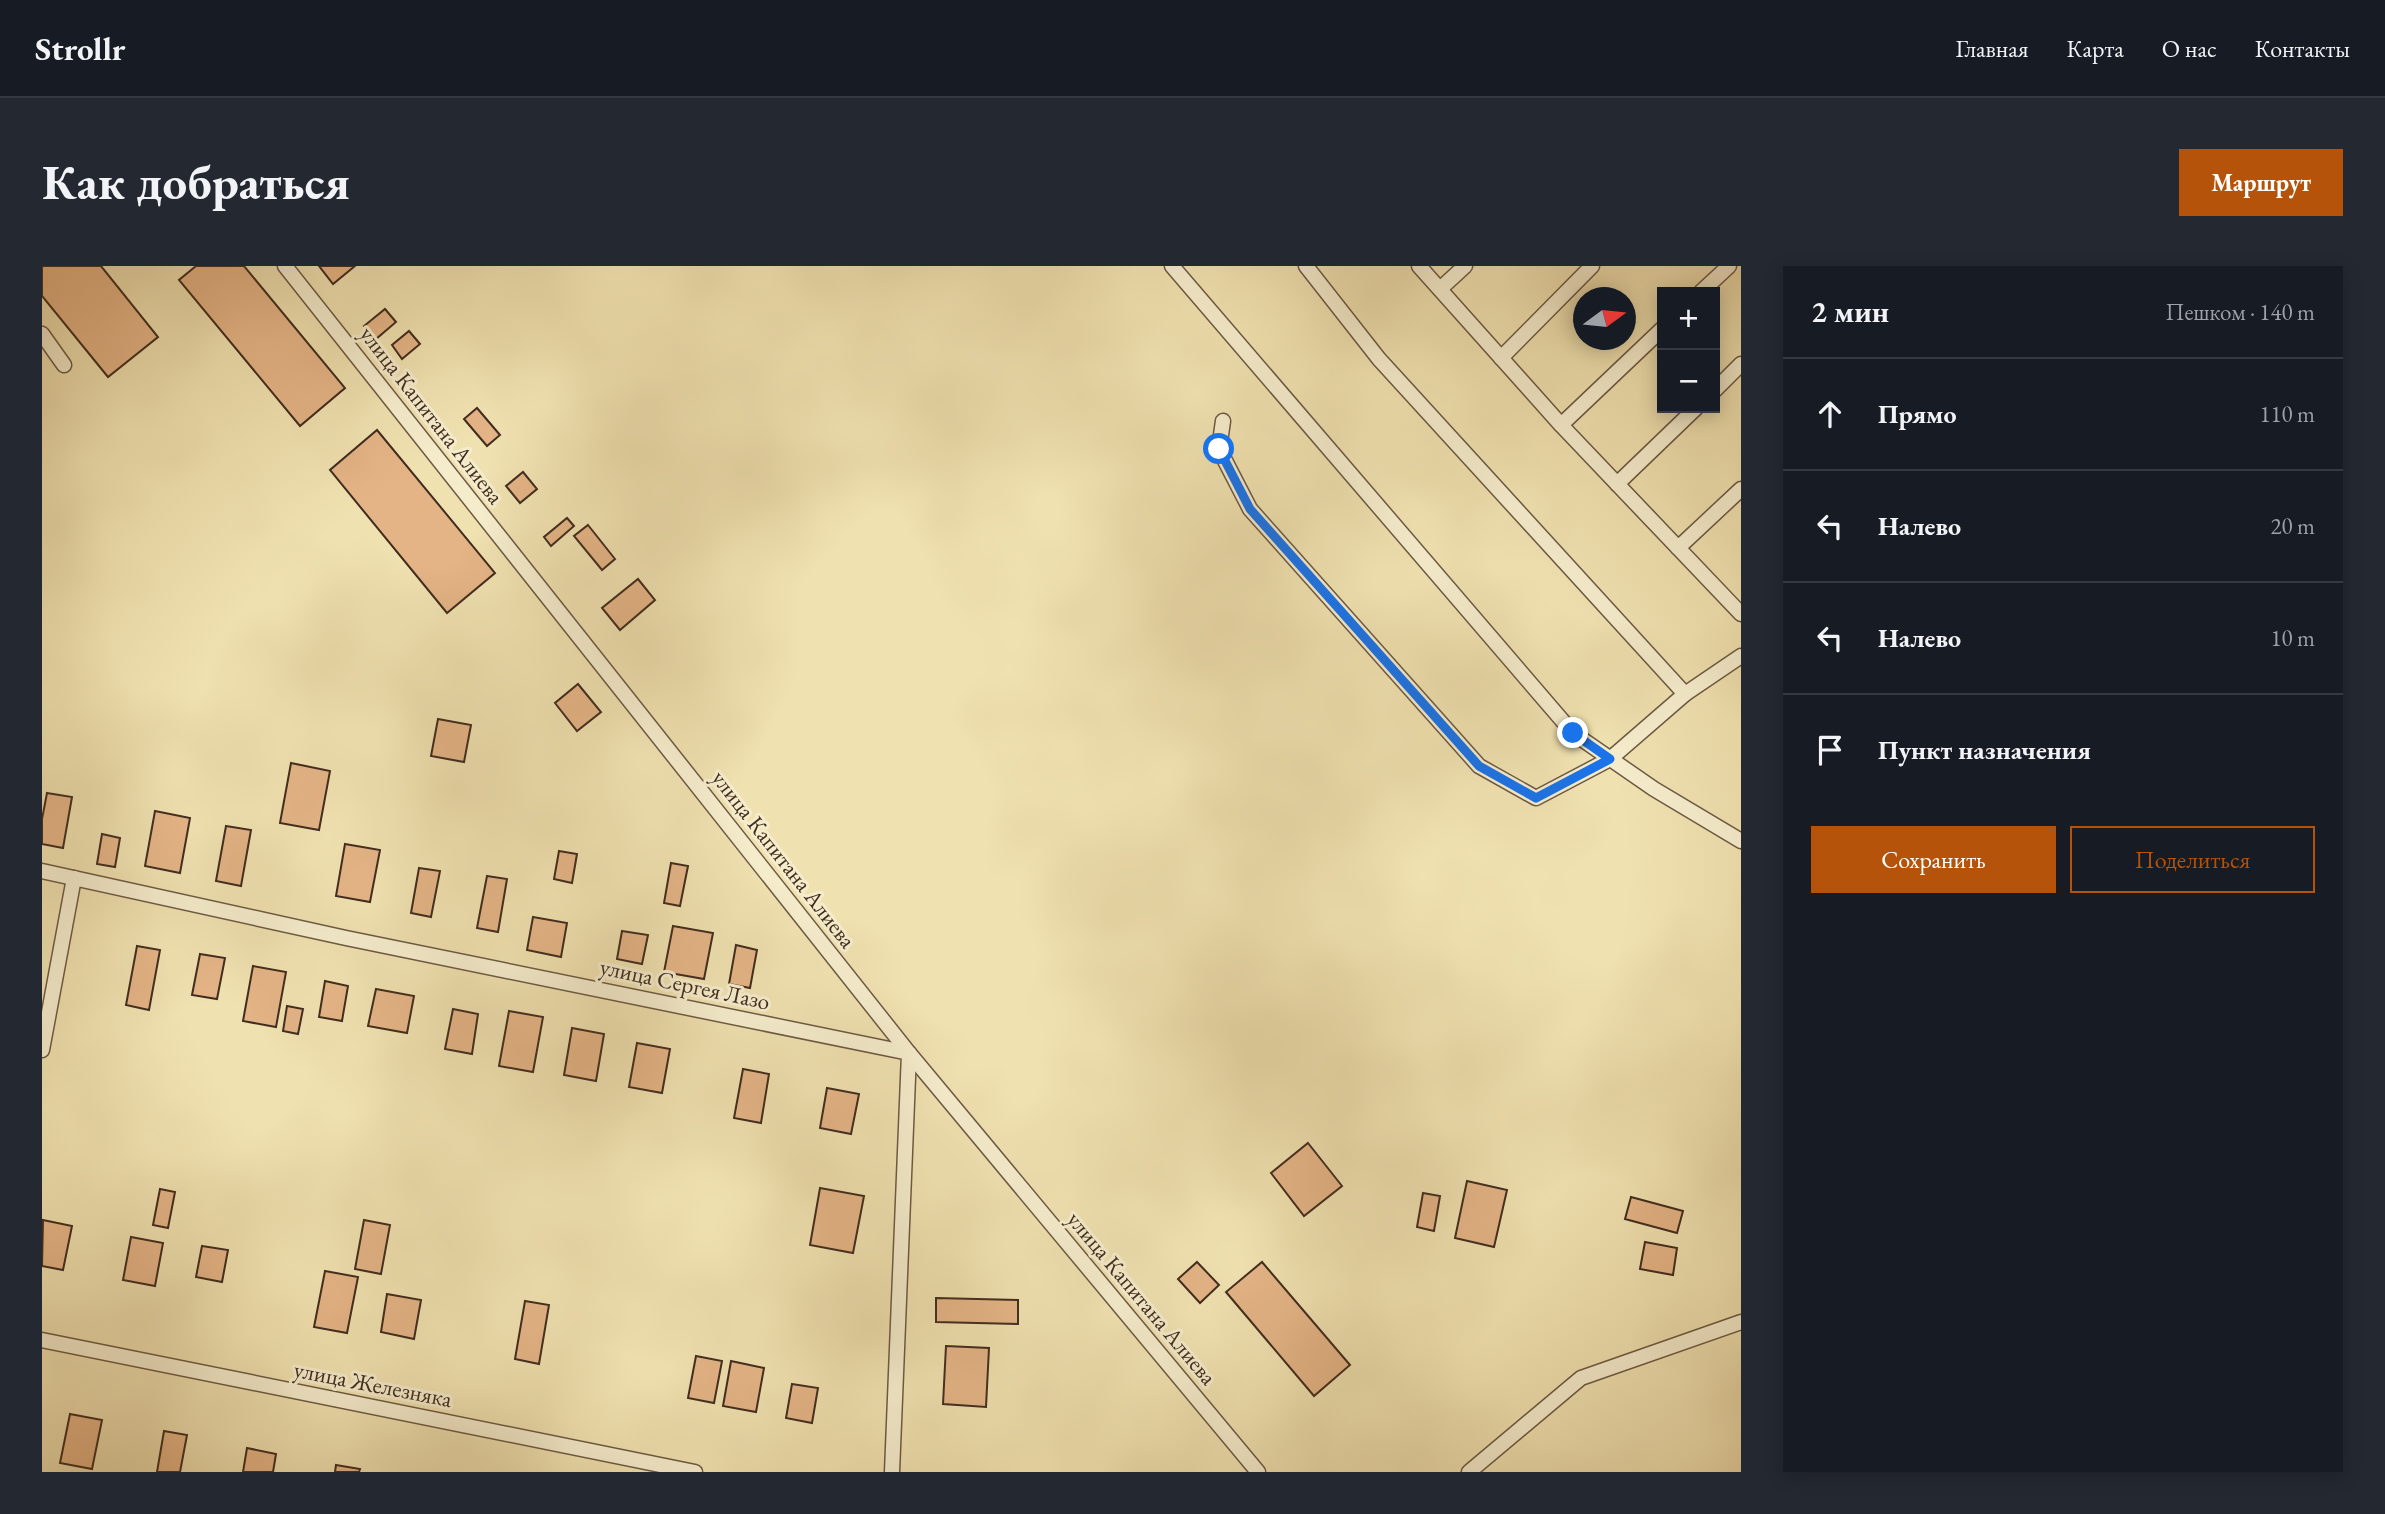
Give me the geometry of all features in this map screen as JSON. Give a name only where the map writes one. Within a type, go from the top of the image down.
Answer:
[{"type":"lane","name":"улица Капитана Алиева","points":[[285,266],[909,1053],[1258,1472]]},
{"type":"lane","points":[[1172,266],[1573,733],[1654,789],[1741,841]]},
{"type":"lane","points":[[1307,266],[1379,359],[1685,694]]},
{"type":"lane","points":[[1419,266],[1561,425],[1740,610]]},
{"type":"lane","points":[[1440,289],[1465,266]]},
{"type":"lane","points":[[1501,358],[1592,266]]},
{"type":"lane","points":[[1706,287],[1729,266]]},
{"type":"lane","points":[[42,334],[64,365]]},
{"type":"lane","points":[[1561,425],[1657,334]]},
{"type":"lane","points":[[1720,385],[1741,364]]},
{"type":"lane","points":[[1617,484],[1691,413]]},
{"type":"lane","points":[[1223,421],[1219,449],[1250,509],[1479,766],[1536,798],[1610,759],[1685,694],[1741,656]]},
{"type":"lane","points":[[1678,548],[1741,489]]},
{"type":"lane","name":"улица Сергея Лазо","points":[[42,871],[346,937],[909,1053]]},
{"type":"lane","points":[[42,1050],[74,878]]},
{"type":"lane","points":[[892,1472],[909,1053]]},
{"type":"lane","points":[[1469,1472],[1581,1378],[1741,1322]]},
{"type":"lane","name":"улица Железняка","points":[[42,1340],[695,1472]]},
{"type":"building","points":[[42,266],[101,266],[158,337],[108,377],[42,296]]},
{"type":"building","points":[[196,266],[244,266],[345,388],[300,426],[179,280]]},
{"type":"building","points":[[319,266],[355,266],[333,284]]},
{"type":"building","points":[[385,309],[396,322],[376,339],[364,326]]},
{"type":"building","points":[[409,331],[420,344],[402,359],[392,345]]},
{"type":"building","points":[[477,408],[500,435],[487,446],[464,419]]},
{"type":"building","points":[[377,430],[495,573],[447,613],[330,470]]},
{"type":"building","points":[[523,472],[537,489],[520,503],[506,486]]},
{"type":"building","points":[[567,518],[574,526],[551,546],[544,537]]},
{"type":"building","points":[[588,525],[615,559],[602,570],[574,536]]},
{"type":"building","points":[[638,579],[655,600],[620,630],[602,608]]},
{"type":"building","points":[[578,684],[601,712],[577,731],[555,703]]},
{"type":"building","points":[[438,719],[471,725],[464,762],[431,756]]},
{"type":"building","points":[[291,763],[330,771],[319,830],[280,823]]},
{"type":"building","points":[[47,793],[72,797],[63,848],[42,844],[42,819]]},
{"type":"building","points":[[155,811],[190,818],[180,873],[145,866]]},
{"type":"building","points":[[226,826],[251,830],[241,886],[216,881]]},
{"type":"building","points":[[102,834],[120,838],[115,867],[97,864]]},
{"type":"building","points":[[345,844],[380,850],[370,902],[336,896]]},
{"type":"building","points":[[559,851],[577,854],[572,883],[554,879]]},
{"type":"building","points":[[671,863],[688,866],[680,906],[664,903]]},
{"type":"building","points":[[419,868],[440,871],[431,917],[411,913]]},
{"type":"building","points":[[487,876],[507,879],[498,932],[477,928]]},
{"type":"building","points":[[533,917],[567,923],[561,957],[527,950]]},
{"type":"building","points":[[673,926],[713,933],[704,979],[664,972]]},
{"type":"building","points":[[622,931],[648,935],[642,964],[617,959]]},
{"type":"building","points":[[736,945],[757,950],[750,988],[729,984]]},
{"type":"building","points":[[137,946],[160,950],[149,1010],[126,1005]]},
{"type":"building","points":[[200,954],[225,958],[217,999],[192,995]]},
{"type":"building","points":[[253,966],[286,972],[276,1027],[243,1021]]},
{"type":"building","points":[[325,981],[348,986],[342,1021],[319,1017]]},
{"type":"building","points":[[376,989],[414,996],[407,1033],[368,1026]]},
{"type":"building","points":[[287,1006],[303,1009],[298,1034],[283,1031]]},
{"type":"building","points":[[453,1009],[478,1014],[472,1054],[445,1049]]},
{"type":"building","points":[[509,1011],[543,1017],[533,1072],[499,1066]]},
{"type":"building","points":[[572,1028],[604,1034],[596,1081],[564,1075]]},
{"type":"building","points":[[637,1043],[670,1049],[662,1093],[629,1087]]},
{"type":"building","points":[[743,1069],[769,1074],[761,1123],[734,1118]]},
{"type":"building","points":[[827,1088],[859,1094],[851,1134],[820,1128]]},
{"type":"building","points":[[1308,1143],[1342,1186],[1304,1216],[1271,1173]]},
{"type":"building","points":[[1467,1181],[1507,1190],[1494,1247],[1455,1238]]},
{"type":"building","points":[[820,1188],[864,1196],[853,1253],[810,1245]]},
{"type":"building","points":[[160,1189],[175,1192],[168,1228],[153,1225]]},
{"type":"building","points":[[1423,1193],[1440,1196],[1434,1231],[1417,1227]]},
{"type":"building","points":[[1631,1197],[1683,1211],[1677,1233],[1625,1219]]},
{"type":"building","points":[[43,1220],[72,1226],[63,1270],[42,1266]]},
{"type":"building","points":[[364,1220],[390,1225],[381,1274],[355,1269]]},
{"type":"building","points":[[131,1237],[163,1243],[155,1286],[123,1280]]},
{"type":"building","points":[[1645,1242],[1677,1248],[1673,1275],[1640,1269]]},
{"type":"building","points":[[202,1246],[228,1250],[222,1282],[196,1277]]},
{"type":"building","points":[[1197,1262],[1219,1285],[1200,1303],[1178,1279]]},
{"type":"building","points":[[1262,1262],[1350,1365],[1314,1396],[1226,1292]]},
{"type":"building","points":[[325,1271],[358,1277],[347,1333],[314,1327]]},
{"type":"building","points":[[387,1294],[421,1300],[414,1339],[381,1332]]},
{"type":"building","points":[[936,1298],[1018,1300],[1018,1324],[936,1322]]},
{"type":"building","points":[[525,1301],[549,1305],[539,1364],[515,1359]]},
{"type":"building","points":[[946,1346],[989,1348],[986,1407],[943,1404]]},
{"type":"building","points":[[696,1356],[722,1361],[714,1403],[688,1398]]},
{"type":"building","points":[[731,1361],[764,1368],[756,1412],[723,1406]]},
{"type":"building","points":[[792,1384],[818,1388],[812,1423],[786,1418]]},
{"type":"building","points":[[70,1414],[102,1420],[92,1469],[60,1463]]},
{"type":"building","points":[[164,1431],[187,1435],[180,1472],[157,1472]]},
{"type":"building","points":[[247,1448],[276,1454],[273,1472],[243,1472]]},
{"type":"building","points":[[336,1465],[360,1469],[359,1472],[335,1472]]},
{"type":"route","points":[[1219,449],[1250,509],[1479,766],[1536,798],[1610,759],[1573,733]]}]
